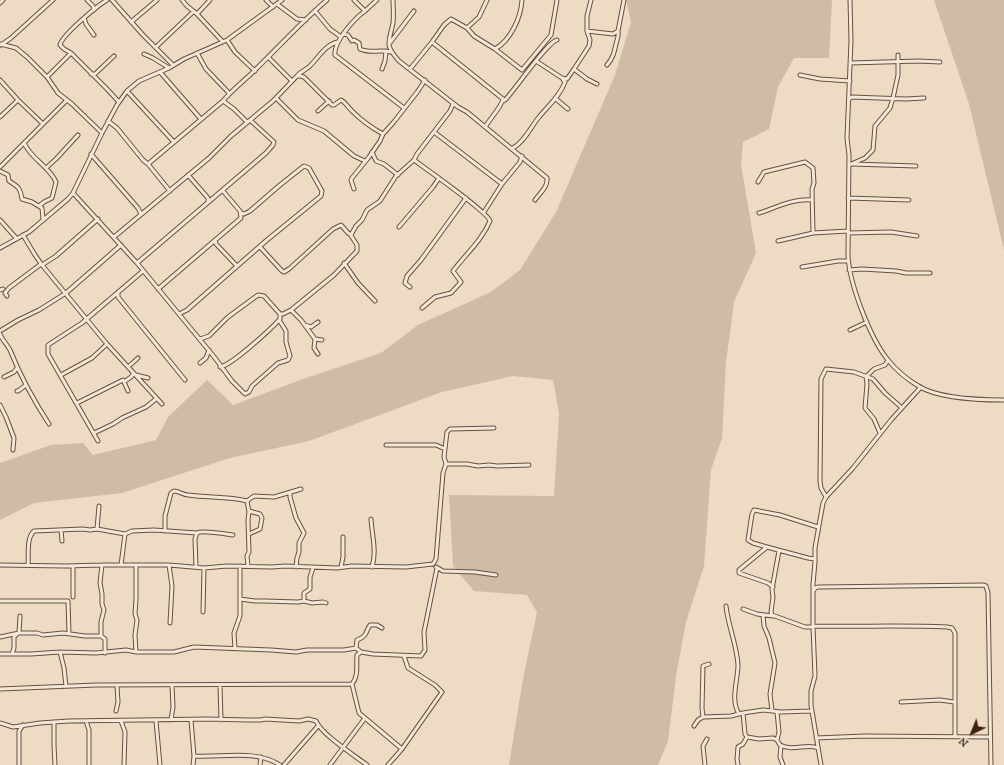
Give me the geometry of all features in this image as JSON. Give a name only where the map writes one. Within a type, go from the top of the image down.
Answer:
[{"type":"street","points":[[0,3],[3,0]]},
{"type":"street","points":[[1,44],[11,38],[53,0]]},
{"type":"street","points":[[87,0],[93,6],[94,10]]},
{"type":"street","points":[[107,0],[99,5],[60,43],[64,50],[71,54],[93,74],[95,78],[119,102]]},
{"type":"street","points":[[112,0],[142,36],[156,47],[173,65]]},
{"type":"street","points":[[131,22],[156,0]]},
{"type":"street","points":[[182,0],[223,42]]},
{"type":"street","points":[[197,14],[210,0]]},
{"type":"street","points":[[266,0],[273,7]]},
{"type":"street","points":[[0,248],[23,235],[63,204],[73,193],[108,121],[127,91],[139,81],[227,40],[282,0]]},
{"type":"street","points":[[148,164],[200,118],[223,101],[229,93],[255,71],[299,25],[327,0]]},
{"type":"street","points":[[354,0],[366,11]]},
{"type":"street","points":[[377,0],[341,35],[335,50],[336,56],[404,108]]},
{"type":"street","points":[[393,0],[393,22],[389,45],[391,52],[399,61],[425,80],[453,104],[467,112],[513,148],[547,178],[545,187],[534,200]]},
{"type":"street","points":[[467,28],[479,17],[487,0]]},
{"type":"street","points":[[495,49],[508,37],[515,26],[519,17],[522,0]]},
{"type":"street","points":[[410,69],[451,18],[467,28],[474,36],[495,49],[520,69],[524,69],[551,35],[557,0]]},
{"type":"street","points":[[513,148],[521,141],[556,98],[566,80],[589,46],[590,40],[587,31],[587,16],[591,0]]},
{"type":"street","points":[[607,65],[612,59],[616,43],[619,38],[618,31],[624,0]]},
{"type":"street","points":[[850,0],[850,98],[847,138],[850,165],[848,198],[848,261],[856,294],[867,322],[882,352],[900,372],[921,388],[940,394],[975,400],[1004,400]]},
{"type":"street","points":[[277,4],[298,19],[306,20]]},
{"type":"street","points":[[93,6],[99,5]]},
{"type":"street","points":[[314,11],[330,29],[341,35],[348,35],[352,41],[354,40],[359,43],[362,50],[374,52],[384,50],[391,52]]},
{"type":"street","points":[[384,50],[414,11]]},
{"type":"street","points":[[156,47],[193,12]]},
{"type":"street","points":[[298,19],[299,25]]},
{"type":"street","points":[[83,20],[94,35]]},
{"type":"street","points":[[391,31],[396,35]]},
{"type":"street","points":[[587,31],[613,34],[619,38]]},
{"type":"street","points":[[613,34],[618,31]]},
{"type":"street","points":[[227,40],[235,52],[255,71]]},
{"type":"street","points":[[485,127],[503,101],[509,96],[536,61],[552,42],[557,40]]},
{"type":"street","points":[[114,237],[209,158],[230,136],[276,98],[329,46],[338,42]]},
{"type":"street","points":[[432,42],[501,96],[503,101]]},
{"type":"street","points":[[1,44],[19,50],[34,63],[47,77],[58,93],[72,104],[102,133]]},
{"type":"street","points":[[382,69],[385,61],[384,50]]},
{"type":"street","points":[[197,53],[206,69],[229,93]]},
{"type":"street","points":[[47,77],[71,54]]},
{"type":"street","points":[[144,54],[169,68]]},
{"type":"street","points":[[93,74],[114,56]]},
{"type":"street","points":[[850,165],[865,158],[873,150],[875,126],[890,108],[893,98],[898,75],[898,56]]},
{"type":"street","points":[[268,57],[292,81]]},
{"type":"street","points":[[536,61],[566,80]]},
{"type":"street","points":[[850,63],[940,62]]},
{"type":"street","points":[[574,69],[587,79],[597,84]]},
{"type":"street","points":[[160,72],[200,118]]},
{"type":"street","points":[[800,75],[820,79],[850,81]]},
{"type":"street","points":[[297,76],[304,77],[334,105],[341,100],[343,101],[361,119],[383,134]]},
{"type":"street","points":[[0,80],[42,123]]},
{"type":"street","points":[[354,189],[351,179],[380,141],[383,134],[394,123],[425,80]]},
{"type":"street","points":[[127,91],[173,141]]},
{"type":"street","points":[[276,98],[298,120],[324,132],[354,156],[365,161]]},
{"type":"street","points":[[556,98],[568,109]]},
{"type":"street","points":[[850,98],[924,98]]},
{"type":"street","points":[[0,117],[18,100]]},
{"type":"street","points":[[0,167],[66,100]]},
{"type":"street","points":[[137,263],[209,200],[223,191],[274,144],[272,140],[223,101]]},
{"type":"street","points":[[318,111],[329,101]]},
{"type":"street","points":[[351,235],[367,210],[380,201],[398,174],[414,160],[416,154],[450,112],[453,104]]},
{"type":"street","points":[[108,121],[117,128],[170,191]]},
{"type":"street","points":[[434,132],[502,184]]},
{"type":"street","points":[[46,168],[78,135]]},
{"type":"street","points":[[24,143],[34,158],[46,168],[56,180],[52,198],[39,206]]},
{"type":"street","points":[[372,152],[376,161],[384,164],[398,174]]},
{"type":"street","points":[[91,154],[138,208],[141,214]]},
{"type":"street","points":[[484,212],[502,184],[520,162],[522,156]]},
{"type":"street","points":[[414,160],[466,198],[490,218],[490,223],[478,242],[453,271],[461,282],[451,293],[435,297],[422,308]]},
{"type":"street","points":[[758,182],[764,172],[805,162],[813,168],[813,232]]},
{"type":"street","points":[[850,165],[916,166]]},
{"type":"street","points":[[179,314],[183,313],[321,196],[322,191],[309,168],[304,166],[250,211],[244,214],[241,213]]},
{"type":"street","points":[[0,171],[8,175],[9,181],[21,190],[22,199],[32,202],[43,210],[43,219]]},
{"type":"street","points":[[188,175],[209,200]]},
{"type":"street","points":[[399,227],[439,178]]},
{"type":"street","points":[[158,289],[241,218],[241,213],[223,191]]},
{"type":"street","points":[[73,193],[137,263],[243,393],[249,392],[252,386],[278,363],[288,360],[290,356],[286,342],[286,331],[279,320]]},
{"type":"street","points":[[410,286],[405,283],[407,276],[421,260],[466,198]]},
{"type":"street","points":[[848,198],[909,200]]},
{"type":"street","points":[[759,214],[796,201],[812,200]]},
{"type":"street","points":[[7,296],[5,293],[9,288],[56,256],[98,219]]},
{"type":"street","points":[[0,220],[17,239]]},
{"type":"street","points":[[260,247],[284,272],[335,227],[341,225],[351,235],[357,245],[358,250],[334,274],[291,310],[284,314],[280,314]]},
{"type":"street","points":[[778,241],[813,232],[891,232],[917,236]]},
{"type":"street","points":[[23,235],[42,265],[66,292],[107,344],[162,404]]},
{"type":"street","points":[[215,240],[216,244],[237,266]]},
{"type":"street","points":[[49,424],[26,385],[17,368],[10,348],[1,337],[0,332],[18,320],[39,310],[66,292],[121,245]]},
{"type":"street","points":[[802,268],[838,261],[848,261]]},
{"type":"street","points":[[344,263],[358,283],[375,301]]},
{"type":"street","points":[[849,270],[896,270],[911,273],[930,273]]},
{"type":"street","points":[[98,441],[48,354],[48,345],[52,341],[78,326],[143,271]]},
{"type":"street","points":[[118,292],[118,297],[185,380]]},
{"type":"street","points":[[200,339],[209,336],[228,317],[258,295],[264,296],[280,314]]},
{"type":"street","points":[[291,310],[316,339],[322,340]]},
{"type":"street","points":[[220,366],[226,365],[240,354],[279,320],[280,314]]},
{"type":"street","points":[[305,325],[311,327],[318,322]]},
{"type":"street","points":[[850,330],[867,322]]},
{"type":"street","points":[[316,339],[314,348],[318,354]]},
{"type":"street","points":[[61,375],[92,358],[107,344]]},
{"type":"street","points":[[200,363],[206,358],[209,350]]},
{"type":"street","points":[[128,367],[138,358]]},
{"type":"street","points":[[880,433],[874,419],[865,408],[867,376],[874,369],[885,365],[888,360]]},
{"type":"street","points":[[4,377],[14,372],[17,368]]},
{"type":"street","points":[[826,497],[821,488],[820,481],[822,376],[826,369],[846,370],[867,376],[876,381],[884,393],[902,408]]},
{"type":"street","points":[[135,374],[148,378]]},
{"type":"street","points":[[128,391],[124,382],[135,374]]},
{"type":"street","points":[[77,403],[123,380]]},
{"type":"street","points":[[17,391],[26,385]]},
{"type":"street","points":[[821,765],[811,711],[811,691],[815,676],[813,584],[815,543],[822,503],[853,468],[880,433],[921,388]]},
{"type":"street","points":[[94,433],[146,407],[156,399]]},
{"type":"street","points":[[0,405],[14,438],[13,450]]},
{"type":"street","points":[[433,564],[436,558],[443,473],[446,464],[444,457],[447,432],[450,429],[494,428]]},
{"type":"street","points":[[386,445],[436,445],[445,449]]},
{"type":"street","points":[[446,464],[467,464],[478,466],[529,465]]},
{"type":"street","points":[[165,531],[165,516],[171,493],[174,491],[187,495],[248,500],[254,496],[270,498],[301,489]]},
{"type":"street","points":[[290,493],[296,518],[304,533],[299,543],[300,549],[296,567]]},
{"type":"street","points":[[248,500],[248,566]]},
{"type":"street","points":[[97,528],[99,506]]},
{"type":"street","points":[[249,510],[260,514],[262,518],[260,529],[249,534]]},
{"type":"street","points":[[815,558],[808,558],[779,551],[752,543],[748,540],[754,510],[780,515],[818,527]]},
{"type":"street","points":[[371,519],[375,552],[372,567]]},
{"type":"street","points":[[28,565],[30,539],[32,532],[37,530],[90,530],[97,528],[125,534],[132,531],[197,533],[200,531],[233,535]]},
{"type":"street","points":[[61,530],[62,541]]},
{"type":"street","points":[[196,567],[195,539],[197,533]]},
{"type":"street","points":[[121,565],[125,534]]},
{"type":"street","points":[[341,567],[343,557],[343,537]]},
{"type":"street","points":[[767,547],[741,568],[739,573],[768,583],[773,588]]},
{"type":"street","points":[[773,616],[771,612],[773,588],[779,551]]},
{"type":"street","points":[[0,565],[136,565],[204,568],[248,566],[313,568],[352,566],[406,567],[433,564]]},
{"type":"street","points":[[433,564],[436,568],[447,571],[475,572],[496,575]]},
{"type":"street","points":[[102,565],[100,583],[104,610],[101,622],[101,636],[104,639],[105,653]]},
{"type":"street","points":[[136,565],[136,652]]},
{"type":"street","points":[[73,566],[73,597]]},
{"type":"street","points":[[169,566],[171,579],[170,623]]},
{"type":"street","points":[[234,649],[234,633],[240,616],[240,566]]},
{"type":"street","points":[[203,612],[204,568]]},
{"type":"street","points":[[304,601],[304,593],[310,589],[310,577],[313,568]]},
{"type":"street","points":[[0,654],[60,652],[105,653],[126,650],[136,652],[174,652],[194,647],[296,652],[306,650],[344,650],[356,648],[361,652],[421,656],[424,653],[424,632],[436,568]]},
{"type":"street","points":[[813,584],[818,587],[986,586],[988,593],[991,765]]},
{"type":"street","points":[[813,592],[815,588],[818,587]]},
{"type":"street","points":[[240,599],[255,602],[304,601],[312,603],[323,602],[326,604]]},
{"type":"street","points":[[171,600],[176,602]]},
{"type":"street","points":[[0,601],[68,601],[69,634]]},
{"type":"street","points":[[726,606],[738,665],[735,693],[738,714]]},
{"type":"street","points":[[743,609],[757,614],[773,616],[805,627],[951,627],[954,633],[954,702],[956,712],[955,736]]},
{"type":"street","points":[[763,615],[764,626],[769,638],[775,663],[771,686],[772,712]]},
{"type":"street","points":[[12,654],[14,648],[14,637],[19,633],[20,616]]},
{"type":"street","points":[[356,648],[357,640],[363,638],[370,625],[377,625],[382,628]]},
{"type":"street","points":[[0,638],[19,633],[101,636]]},
{"type":"street","points":[[60,652],[66,686]]},
{"type":"street","points":[[361,652],[357,655],[357,669],[352,684],[358,712],[402,749]]},
{"type":"street","points":[[388,765],[402,749],[442,692],[435,685],[408,668],[404,656]]},
{"type":"street","points":[[704,717],[702,708],[703,666],[709,664]]},
{"type":"street","points":[[0,689],[66,686],[220,685],[266,683],[277,685],[311,683],[315,685],[352,684]]},
{"type":"street","points":[[171,720],[173,706],[172,685]]},
{"type":"street","points":[[220,685],[221,720]]},
{"type":"street","points":[[116,711],[118,702],[117,686]]},
{"type":"street","points":[[901,702],[940,700],[954,702]]},
{"type":"street","points":[[694,726],[698,720],[704,717],[731,716],[763,710],[772,712],[811,711]]},
{"type":"street","points":[[777,712],[779,732],[777,740]]},
{"type":"street","points":[[743,713],[745,734],[747,737]]},
{"type":"street","points":[[330,765],[365,718]]},
{"type":"street","points":[[13,727],[54,722],[86,721],[264,719],[299,721],[308,719],[316,721],[318,726],[367,765]]},
{"type":"street","points":[[191,720],[194,756],[193,765]]},
{"type":"street","points":[[86,721],[89,730],[90,765]]},
{"type":"street","points":[[121,721],[125,732],[124,765]]},
{"type":"street","points":[[156,721],[160,765]]},
{"type":"street","points":[[54,722],[56,765]]},
{"type":"street","points":[[0,723],[13,727],[19,732]]},
{"type":"street","points":[[19,765],[19,732],[23,725]]},
{"type":"street","points":[[318,726],[308,739],[284,765],[308,739],[318,726]]},
{"type":"street","points":[[816,738],[955,736],[990,737]]},
{"type":"street","points":[[747,737],[759,740],[770,738],[777,740],[781,746],[780,757],[783,765]]},
{"type":"street","points":[[738,765],[738,747],[743,744],[747,737]]},
{"type":"street","points":[[706,765],[703,746],[707,739]]},
{"type":"street","points":[[781,746],[792,748],[813,746],[818,748]]},
{"type":"street","points":[[194,756],[251,756],[272,760],[280,765]]},
{"type":"street","points":[[260,757],[260,765]]},
{"type":"shaded area","points":[[626,0],[832,0],[829,58],[794,58],[778,87],[769,129],[743,142],[741,164],[756,253],[734,302],[726,363],[722,438],[711,470],[704,566],[686,622],[676,676],[668,741],[658,765],[509,765],[523,679],[537,612],[527,595],[474,591],[453,566],[449,495],[554,496],[559,413],[553,380],[513,376],[442,392],[309,441],[230,458],[122,493],[34,503],[0,520],[0,463],[51,445],[83,443],[93,455],[156,440],[168,417],[207,380],[233,405],[306,378],[381,353],[418,325],[491,292],[520,270],[556,212],[615,75],[631,22]]},
{"type":"shaded area","points":[[934,0],[1004,0],[1004,250],[969,104]]}]
